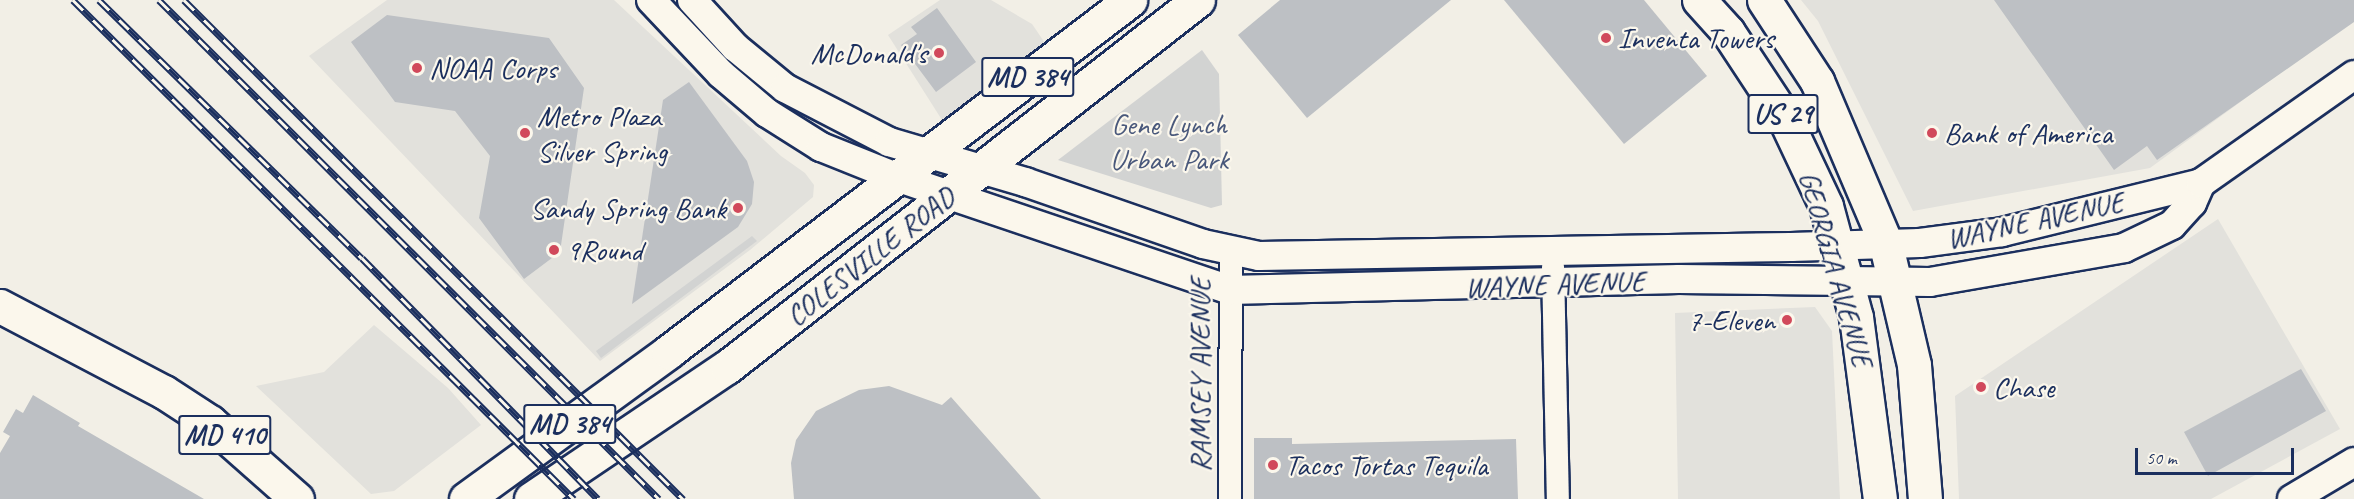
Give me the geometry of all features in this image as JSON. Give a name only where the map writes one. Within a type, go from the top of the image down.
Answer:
[{"type":"main road","name":"COLESVILLE ROAD","points":[[466,499],[629,381],[1130,0]]},
{"type":"main road","name":"COLESVILLE ROAD","points":[[531,499],[727,367],[1198,0]]},
{"type":"main road","name":"GEORGIA AVENUE","points":[[1699,0],[1728,32],[1784,117],[1814,175],[1846,281],[1868,384],[1880,499]]},
{"type":"main road","name":"GEORGIA AVENUE","points":[[1764,0],[1817,81],[1886,241],[1914,365],[1925,499]]},
{"type":"main road","name":"MD 410","points":[[0,306],[164,392],[210,422],[297,499]]},
{"type":"street","name":"WAYNE AVENUE","points":[[651,0],[721,74],[766,113],[821,147],[896,177],[1229,290],[1552,285],[1679,279],[1930,282],[2124,248],[2172,225],[2192,203],[2201,183]]},
{"type":"street","name":"WAYNE AVENUE","points":[[692,0],[735,47],[785,88],[888,142],[981,169],[1231,251],[1259,256],[1836,245],[1886,241],[1920,243],[2002,232],[2201,183],[2354,75]]},
{"type":"street","points":[[1554,250],[1552,285],[1558,499]]},
{"type":"street","name":"RAMSEY AVENUE","points":[[1230,499],[1229,290],[1231,251]]},
{"type":"street","points":[[2292,499],[2354,462]]},
{"type":"shaded area","points":[[387,0],[614,0],[781,156],[805,173],[814,185],[813,197],[750,250],[600,361],[309,56]]},
{"type":"shaded area","points":[[940,0],[991,0],[1032,24],[1045,43],[942,120],[888,35]]},
{"type":"shaded area","points":[[1801,0],[2354,0],[2354,19],[2150,168],[1913,211],[1818,21]]},
{"type":"shaded area","points":[[2218,219],[2340,429],[2211,499],[1959,499],[1955,396]]},
{"type":"shaded area","points":[[1815,307],[1832,331],[1840,499],[1678,499],[1675,313]]},
{"type":"shaded area","points":[[374,325],[448,388],[481,425],[394,491],[371,494],[256,386],[324,372]]},
{"type":"green space","name":"Gene Lynch Urban Park","points":[[1202,50],[1219,74],[1222,205],[1211,208],[1058,160]]},
{"type":"green space","points":[[752,236],[757,241],[601,358],[596,351]]},
{"type":"building","points":[[1280,0],[1451,0],[1307,118],[1238,35]]},
{"type":"building","name":"Inventa Towers","points":[[1504,0],[1644,0],[1707,76],[1624,144]]},
{"type":"building","points":[[1994,0],[2354,0],[2354,22],[2157,160],[2147,146],[2114,170]]},
{"type":"building","name":"McDonald's","points":[[937,8],[976,62],[936,92],[901,45],[917,34],[911,27]]},
{"type":"building","name":"Metro Plaza Silver Spring","points":[[387,15],[549,38],[584,88],[560,252],[524,279],[479,218],[490,156],[455,111],[395,102],[351,42]]},
{"type":"building","name":"Metro Plaza Silver Spring","points":[[689,82],[747,161],[754,182],[752,204],[738,227],[632,304],[663,100]]},
{"type":"building","points":[[2301,369],[2326,411],[2208,476],[2184,432]]},
{"type":"building","points":[[889,386],[942,405],[951,397],[1041,499],[794,499],[791,463],[796,440],[816,411],[859,390]]},
{"type":"building","points":[[33,395],[80,423],[78,426],[204,499],[0,499],[0,453],[10,436],[3,432],[16,409],[23,413]]},
{"type":"building","points":[[1254,438],[1292,438],[1292,444],[1516,439],[1518,499],[1254,499]]},
{"type":"railway","points":[[73,0],[574,499]]},
{"type":"railway","points":[[99,0],[362,258],[598,499]]},
{"type":"railway","points":[[159,0],[659,499]]},
{"type":"railway","points":[[184,0],[683,499]]},
{"type":"place","name":"Inventa Towers","points":[[1606,38]]},
{"type":"place","name":"McDonald's","points":[[939,53]]},
{"type":"place","name":"NOAA Corps","points":[[417,68]]},
{"type":"place","name":"Metro Plaza Silver Spring","points":[[525,133]]},
{"type":"place","name":"Bank of America","points":[[1932,133]]},
{"type":"place","name":"Sandy Spring Bank","points":[[738,208]]},
{"type":"place","name":"9Round","points":[[554,250]]},
{"type":"place","name":"7-Eleven","points":[[1787,320]]},
{"type":"place","name":"Chase","points":[[1981,387]]},
{"type":"place","name":"Tacos Tortas Tequila","points":[[1273,465]]}]
